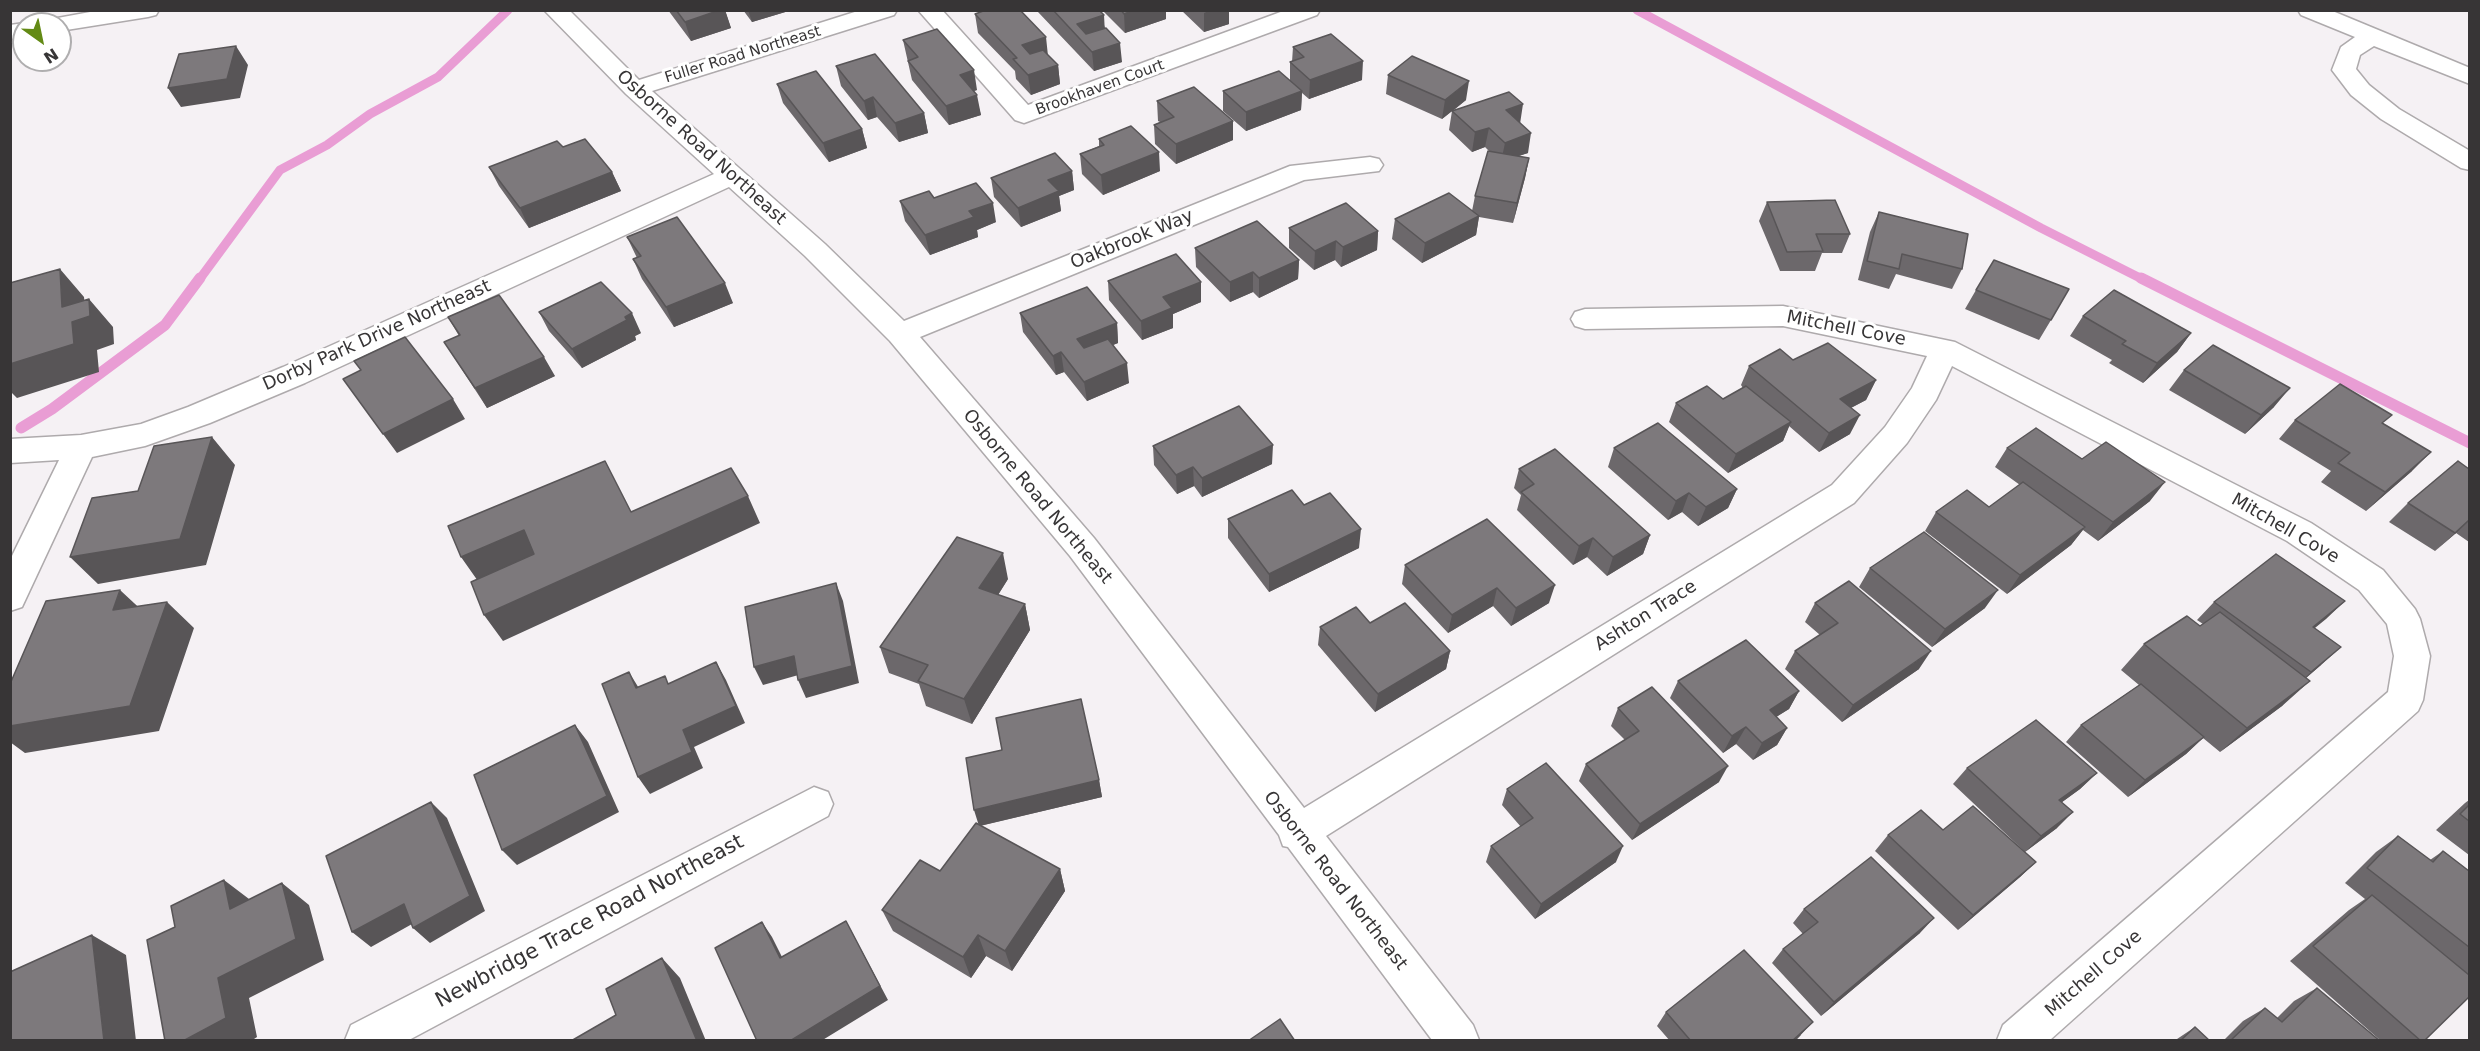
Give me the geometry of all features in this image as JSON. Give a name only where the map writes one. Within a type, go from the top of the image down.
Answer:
[{"type":"street","points":[[72,22],[148,10]]},
{"type":"street","name":"Fuller Road Northeast","points":[[635,89],[885,10]]},
{"type":"street","name":"Brookhaven Court","points":[[929,10],[1024,115],[1309,10]]},
{"type":"street","points":[[2309,10],[2371,38],[2469,77]]},
{"type":"street","name":"Osborne Road Northeast","points":[[555,11],[635,89],[815,250],[900,334],[1082,547],[1458,1041]]},
{"type":"street","points":[[2371,38],[2349,52],[2344,70],[2360,90],[2390,114],[2469,162]]},
{"type":"street","name":"Oakbrook Way","points":[[900,334],[1299,172],[1370,165]]},
{"type":"street","name":"Dorby Park Drive Northeast","points":[[10,451],[81,447],[145,435],[199,415],[294,375],[731,176]]},
{"type":"street","name":"Mitchell Cove","points":[[1584,319],[1783,316],[1945,349],[2299,532],[2371,580],[2403,619],[2412,656],[2405,700],[2018,1041]]},
{"type":"street","name":"Ashton Trace","points":[[1297,832],[1843,494],[1896,435],[1925,392],[1945,349]]},
{"type":"street","points":[[10,597],[81,447]]},
{"type":"street","name":"Newbridge Trace Road Northeast","points":[[366,1041],[814,804]]},
{"type":"building","points":[[676,10],[720,10],[685,22]]},
{"type":"building","points":[[986,10],[1020,10],[1046,37],[1022,45],[1030,54],[1043,50],[1058,65],[1028,75],[1013,59],[1017,58],[975,14]]},
{"type":"building","points":[[1053,10],[1099,10],[1104,15],[1077,24],[1086,34],[1106,28],[1120,43],[1092,52]]},
{"type":"building","points":[[1121,10],[1134,10],[1124,14]]},
{"type":"building","points":[[937,29],[974,70],[960,75],[977,95],[946,106],[908,61],[918,57],[903,40]]},
{"type":"building","points":[[1331,34],[1363,61],[1310,80],[1290,62],[1304,57],[1293,47]]},
{"type":"building","points":[[236,46],[227,79],[168,88],[179,54]]},
{"type":"building","points":[[875,54],[924,113],[895,123],[873,97],[864,101],[836,66]]},
{"type":"building","points":[[1412,56],[1469,81],[1445,100],[1388,75]]},
{"type":"building","points":[[816,71],[862,129],[823,143],[777,84]]},
{"type":"building","points":[[1279,71],[1302,91],[1246,112],[1223,91]]},
{"type":"building","points":[[1194,87],[1233,121],[1176,144],[1154,125],[1174,117],[1157,101]]},
{"type":"building","points":[[1509,92],[1523,104],[1506,110],[1531,133],[1505,143],[1489,128],[1475,132],[1452,111]]},
{"type":"building","points":[[1131,126],[1159,152],[1101,175],[1080,154],[1104,145],[1099,139]]},
{"type":"building","points":[[585,139],[612,172],[520,208],[489,167],[557,141],[563,147]]},
{"type":"building","points":[[1488,151],[1529,158],[1517,203],[1475,196]]},
{"type":"building","points":[[1055,153],[1072,171],[1048,180],[1059,191],[1018,208],[991,178]]},
{"type":"building","points":[[976,183],[993,203],[969,211],[974,217],[925,235],[900,201],[929,191],[934,198]]},
{"type":"building","points":[[1449,193],[1479,216],[1425,243],[1395,219]]},
{"type":"building","points":[[1835,200],[1850,234],[1816,234],[1823,251],[1787,252],[1767,202]]},
{"type":"building","points":[[1346,203],[1378,231],[1343,247],[1336,241],[1315,251],[1289,228]]},
{"type":"building","points":[[1879,212],[1968,234],[1962,269],[1902,254],[1899,269],[1867,261]]},
{"type":"building","points":[[677,217],[725,283],[666,307],[633,259],[641,256],[627,237]]},
{"type":"building","points":[[1257,221],[1299,260],[1259,278],[1253,272],[1230,282],[1195,248]]},
{"type":"building","points":[[1176,254],[1201,282],[1163,297],[1172,308],[1141,321],[1108,281]]},
{"type":"building","points":[[1994,260],[2069,289],[2051,320],[1976,290]]},
{"type":"building","points":[[60,269],[62,307],[89,299],[90,316],[72,322],[74,344],[10,364],[10,283]]},
{"type":"building","points":[[601,282],[632,313],[625,317],[627,320],[572,349],[539,312]]},
{"type":"building","points":[[1087,287],[1117,323],[1077,339],[1084,348],[1108,339],[1127,363],[1084,382],[1061,352],[1053,356],[1020,313]]},
{"type":"building","points":[[2114,290],[2191,333],[2157,363],[2122,344],[2126,341],[2083,316]]},
{"type":"building","points":[[499,295],[544,357],[475,388],[444,342],[460,335],[448,317]]},
{"type":"building","points":[[405,337],[453,399],[383,434],[343,379],[361,370],[354,361]]},
{"type":"building","points":[[1828,343],[1876,380],[1840,399],[1860,415],[1829,433],[1749,366],[1780,349],[1793,360]]},
{"type":"building","points":[[2213,345],[2290,388],[2261,415],[2184,370]]},
{"type":"building","points":[[2340,384],[2392,415],[2382,423],[2431,452],[2385,492],[2338,463],[2350,453],[2295,420]]},
{"type":"building","points":[[1707,386],[1723,399],[1746,386],[1791,422],[1736,454],[1676,403]]},
{"type":"building","points":[[1239,406],[1273,445],[1202,478],[1193,467],[1176,475],[1153,446]]},
{"type":"building","points":[[1658,423],[1737,489],[1706,507],[1689,493],[1676,501],[1614,448]]},
{"type":"building","points":[[2036,428],[2082,459],[2106,442],[2165,482],[2113,522],[2007,448]]},
{"type":"building","points":[[212,437],[180,539],[70,557],[92,498],[138,491],[154,446]]},
{"type":"building","points":[[1555,449],[1650,535],[1613,557],[1593,538],[1579,546],[1521,492],[1534,484],[1519,469]]},
{"type":"building","points":[[605,461],[631,512],[731,468],[748,496],[484,615],[471,582],[534,554],[524,530],[461,557],[448,526]]},
{"type":"building","points":[[2458,461],[2469,469],[2469,520],[2455,533],[2408,503]]},
{"type":"building","points":[[2023,482],[2085,527],[2020,575],[1936,512],[1967,490],[1989,507]]},
{"type":"building","points":[[1292,490],[1304,505],[1330,493],[1361,529],[1269,574],[1228,519]]},
{"type":"building","points":[[1487,519],[1555,585],[1516,608],[1497,588],[1452,615],[1405,565]]},
{"type":"building","points":[[1924,532],[1998,590],[1945,629],[1870,568]]},
{"type":"building","points":[[957,537],[1003,553],[979,588],[1025,604],[964,699],[918,681],[928,665],[880,647]]},
{"type":"building","points":[[2276,554],[2345,601],[2313,627],[2341,647],[2311,672],[2214,602]]},
{"type":"building","points":[[1849,581],[1931,651],[1853,705],[1795,651],[1838,623],[1815,603]]},
{"type":"building","points":[[836,583],[852,666],[798,680],[794,656],[754,667],[745,607]]},
{"type":"building","points":[[120,590],[113,610],[167,602],[130,706],[10,726],[10,684],[46,601]]},
{"type":"building","points":[[1405,603],[1450,651],[1378,694],[1320,627],[1356,607],[1370,623]]},
{"type":"building","points":[[2220,612],[2310,681],[2247,728],[2144,644],[2187,616],[2200,626]]},
{"type":"building","points":[[1746,640],[1799,691],[1770,710],[1787,728],[1762,743],[1746,727],[1732,736],[1678,681]]},
{"type":"building","points":[[716,662],[736,706],[683,730],[692,752],[638,777],[602,684],[629,672],[636,688],[665,676],[668,684]]},
{"type":"building","points":[[2141,684],[2204,737],[2145,780],[2081,725]]},
{"type":"building","points":[[1652,687],[1728,766],[1640,824],[1586,764],[1639,731],[1618,708]]},
{"type":"building","points":[[1081,699],[1099,780],[974,810],[966,758],[1002,750],[996,718]]},
{"type":"building","points":[[2036,720],[2097,773],[2059,800],[2073,812],[2041,836],[1967,768]]},
{"type":"building","points":[[575,725],[607,796],[502,850],[474,775]]},
{"type":"building","points":[[1546,763],[1623,846],[1541,904],[1491,846],[1533,818],[1507,789]]},
{"type":"building","points":[[431,802],[470,896],[413,928],[404,904],[352,932],[326,856]]},
{"type":"building","points":[[2469,805],[2469,821],[2460,814]]},
{"type":"building","points":[[1973,806],[2036,862],[1973,915],[1888,835],[1921,810],[1943,830]]},
{"type":"building","points":[[976,823],[1060,869],[1005,951],[978,935],[963,957],[882,910],[920,860],[940,871]]},
{"type":"building","points":[[2398,836],[2433,862],[2443,851],[2469,871],[2469,947],[2367,868]]},
{"type":"building","points":[[1871,857],[1934,918],[1834,1002],[1783,949],[1818,922],[1804,909]]},
{"type":"building","points":[[224,880],[230,909],[282,883],[296,939],[218,978],[226,1018],[183,1041],[165,1041],[147,940],[175,927],[171,906]]},
{"type":"building","points":[[2372,895],[2469,975],[2469,997],[2424,1041],[2421,1041],[2313,946]]},
{"type":"building","points":[[846,921],[880,986],[790,1041],[757,1041],[715,948],[762,922],[780,958]]},
{"type":"building","points":[[92,935],[104,1041],[10,1041],[10,972]]},
{"type":"building","points":[[1744,950],[1813,1022],[1792,1041],[1691,1041],[1666,1012]]},
{"type":"building","points":[[662,958],[697,1041],[571,1041],[616,1015],[606,989]]},
{"type":"building","points":[[2317,988],[2380,1041],[2231,1040],[2265,1008],[2282,1022]]},
{"type":"building","points":[[1280,1019],[1295,1041],[1248,1041]]},
{"type":"building","points":[[2195,1027],[2210,1041],[2180,1041]]},
{"type":"waterway","points":[[199,280],[280,170],[327,145],[370,114],[438,77],[508,10]]},
{"type":"waterway","points":[[1637,10],[2041,228],[2144,280]]},
{"type":"waterway","points":[[21,428],[52,409],[165,325],[200,278]]},
{"type":"waterway","points":[[2141,278],[2470,443]]}]
